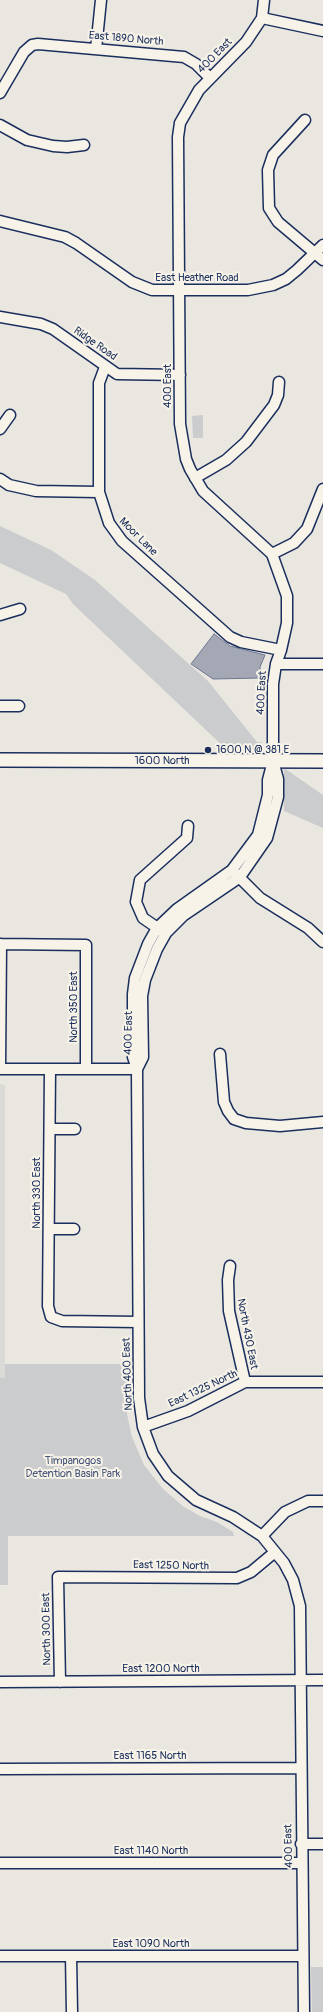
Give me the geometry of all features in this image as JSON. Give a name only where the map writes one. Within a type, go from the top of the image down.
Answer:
[{"type":"main road","name":"1600 North","points":[[0,760],[323,761]]},
{"type":"street","points":[[96,49],[101,0]]},
{"type":"street","name":"400 East","points":[[137,1069],[133,1057],[133,994],[135,978],[148,944],[161,931],[177,909],[236,874],[258,835],[268,795],[268,780],[273,761],[273,684],[276,664],[281,650],[287,623],[287,596],[272,554],[203,491],[195,478],[186,459],[181,435],[180,375],[178,137],[180,123],[199,90],[246,42],[262,18],[264,0]]},
{"type":"street","points":[[262,18],[323,30]]},
{"type":"street","name":"East 1890 North","points":[[0,93],[22,56],[32,46],[38,44],[184,57],[196,64],[210,78]]},
{"type":"street","points":[[305,120],[273,155],[268,170],[269,208],[278,222],[323,260]]},
{"type":"street","points":[[0,125],[14,134],[33,141],[56,146],[75,147],[84,145]]},
{"type":"street","name":"East Heather Road","points":[[0,221],[65,238],[76,243],[142,287],[152,290],[248,290],[273,285],[290,276],[323,245]]},
{"type":"street","name":"Ridge Road","points":[[0,317],[41,324],[53,329],[117,374],[180,375]]},
{"type":"street","name":"Moor Lane","points":[[105,367],[99,383],[99,492],[104,515],[114,532],[223,632],[241,642],[281,650]]},
{"type":"street","points":[[195,478],[231,456],[246,442],[274,405],[278,395],[280,382]]},
{"type":"street","points":[[0,429],[10,415]]},
{"type":"street","points":[[0,479],[9,485],[36,491],[99,492]]},
{"type":"street","points":[[272,554],[294,543],[307,529],[323,489]]},
{"type":"street","points":[[0,615],[20,609]]},
{"type":"street","points":[[276,664],[323,664]]},
{"type":"street","points":[[0,706],[19,706]]},
{"type":"street","points":[[161,931],[142,918],[136,902],[140,880],[187,838],[188,826]]},
{"type":"street","points":[[236,874],[260,898],[308,928],[323,942]]},
{"type":"street","points":[[0,944],[0,1070],[137,1069]]},
{"type":"street","name":"North 350 East","points":[[0,944],[86,944],[86,1069]]},
{"type":"street","points":[[220,1054],[224,1102],[234,1119],[246,1123],[280,1126],[323,1122]]},
{"type":"street","name":"North 330 East","points":[[50,1069],[48,1306],[50,1317],[62,1322],[138,1322]]},
{"type":"street","name":"North 400 East","points":[[137,1069],[139,1398],[143,1427],[153,1454],[168,1476],[182,1490],[196,1500],[233,1517],[262,1536],[284,1563],[293,1580],[300,1606],[300,1680]]},
{"type":"street","points":[[50,1129],[75,1129]]},
{"type":"street","points":[[49,1229],[74,1229]]},
{"type":"street","name":"North 430 East","points":[[230,1266],[228,1280],[229,1311],[245,1382]]},
{"type":"street","name":"East 1325 North","points":[[143,1427],[188,1411],[245,1382],[323,1382]]},
{"type":"street","points":[[262,1536],[285,1512],[308,1501],[323,1501]]},
{"type":"street","name":"East 1250 North","points":[[58,1576],[237,1578],[251,1572],[275,1552]]},
{"type":"street","name":"North 300 East","points":[[58,1576],[60,1682]]},
{"type":"street","name":"400 East","points":[[300,1680],[302,1956],[304,2012]]},
{"type":"street","name":"East 1200 North","points":[[0,1682],[323,1680]]},
{"type":"street","name":"East 1165 North","points":[[0,1769],[300,1768]]},
{"type":"street","points":[[301,1844],[323,1844]]},
{"type":"street","name":"East 1140 North","points":[[0,1863],[301,1863]]},
{"type":"street","name":"East 1090 North","points":[[0,1956],[302,1956]]},
{"type":"street","points":[[71,1956],[72,2012]]},
{"type":"shaded area","points":[[214,634],[230,646],[265,655],[260,667],[261,678],[213,679],[191,664]]},
{"type":"shaded area","points":[[0,1084],[5,1085],[5,1378],[0,1547]]},
{"type":"green space","points":[[203,415],[203,438],[193,438],[192,416]]},
{"type":"green space","points":[[0,526],[51,550],[95,580],[208,681],[257,742],[262,742],[261,746],[257,749],[226,749],[73,604],[66,594],[0,563]]},
{"type":"green space","points":[[284,768],[323,795],[323,828],[284,811]]},
{"type":"green space","name":"Timpanogos Detention Basin Park","points":[[5,1364],[127,1364],[127,1414],[132,1437],[144,1465],[163,1489],[184,1507],[200,1516],[217,1522],[233,1532],[234,1536],[8,1536],[8,1585],[0,1585],[0,1378],[5,1378]]},
{"type":"green space","points":[[311,1967],[323,1967],[323,2012],[312,2012]]},
{"type":"place","name":"1600 N @ 381 E","points":[[208,750]]}]
